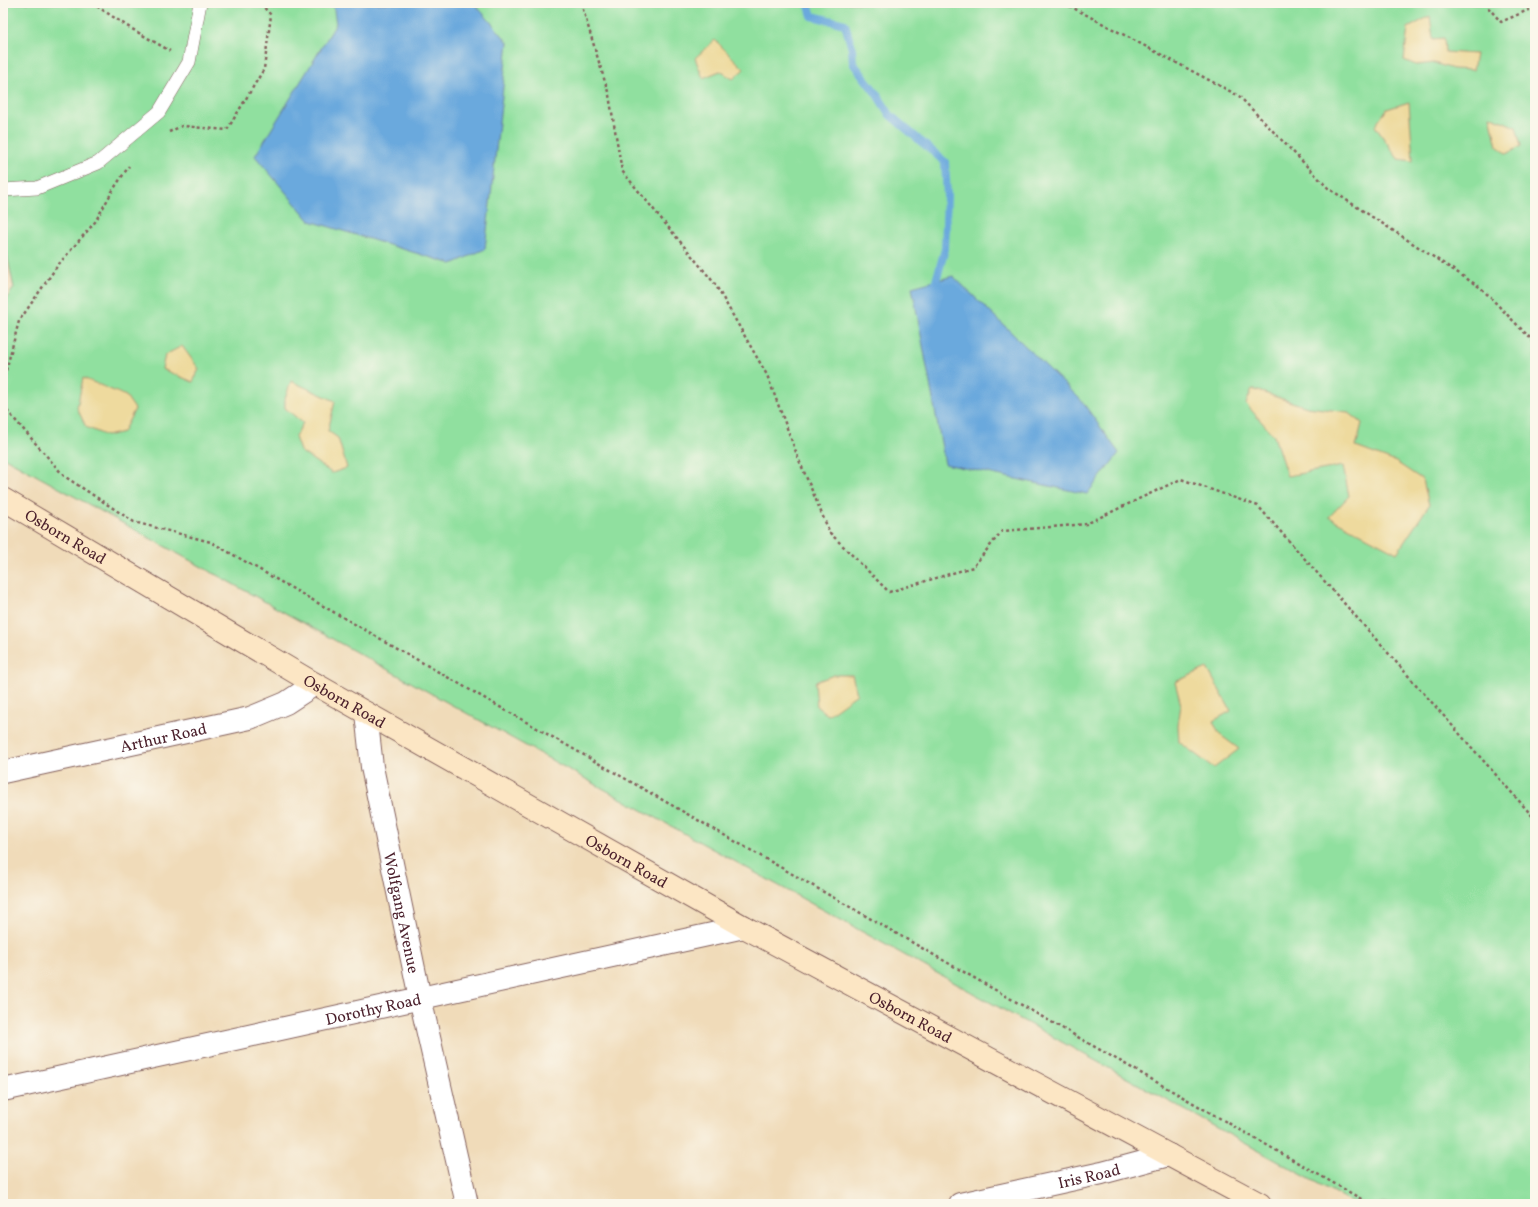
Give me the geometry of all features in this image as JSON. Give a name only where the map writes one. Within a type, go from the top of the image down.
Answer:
[{"type":"street","name":"Osborn Road","points":[[3,499],[315,684],[744,927],[1260,1204]]},
{"type":"street","name":"Arthur Road","points":[[3,772],[250,718],[286,703],[315,684]]},
{"type":"street","name":"Wolfgang Avenue","points":[[366,713],[372,767],[420,998],[467,1204]]},
{"type":"street","name":"Dorothy Road","points":[[3,1090],[744,927]]},
{"type":"street","name":"Iris Road","points":[[960,1204],[1102,1173],[1169,1155]]},
{"type":"lane","points":[[3,190],[36,188],[98,163],[158,112],[189,62],[200,3]]},
{"type":"path","points":[[92,3],[127,26],[189,62]]},
{"type":"path","points":[[163,134],[182,126],[228,130],[264,69],[271,15],[260,3]]},
{"type":"path","points":[[581,3],[608,95],[622,171],[715,284],[760,362],[767,375],[799,460],[830,533],[889,592],[973,567],[1002,531],[1086,524],[1182,479],[1258,506],[1535,819]]},
{"type":"path","points":[[1064,3],[1239,96],[1328,188],[1481,288],[1535,343]]},
{"type":"path","points":[[1484,3],[1500,22],[1535,7]]},
{"type":"path","points":[[3,382],[19,321],[58,265],[96,222],[113,190],[132,160]]},
{"type":"path","points":[[3,406],[64,476],[134,522],[211,542],[1370,1204]]},
{"type":"green space","points":[[3,3],[1535,3],[1535,1204],[1355,1204],[3,457],[3,303],[14,288],[3,235]]},
{"type":"sand","points":[[1430,16],[1433,39],[1444,38],[1445,52],[1476,54],[1473,70],[1453,69],[1434,63],[1416,65],[1404,60],[1408,28]]},
{"type":"sand","points":[[715,40],[744,69],[733,79],[720,71],[703,78],[695,58]]},
{"type":"sand","points":[[1409,102],[1413,161],[1398,159],[1375,126],[1387,109]]},
{"type":"sand","points":[[1490,116],[1516,127],[1521,146],[1507,154],[1497,146]]},
{"type":"sand","points":[[182,346],[199,369],[193,382],[162,369],[165,355]]},
{"type":"sand","points":[[83,378],[126,396],[135,409],[123,432],[107,436],[86,427],[77,408]]},
{"type":"sand","points":[[291,381],[335,401],[328,431],[338,438],[347,468],[332,473],[300,451],[295,437],[303,423],[285,408],[285,399]]},
{"type":"sand","points":[[1252,389],[1307,407],[1348,412],[1362,423],[1356,447],[1396,462],[1423,480],[1429,505],[1397,553],[1329,517],[1349,496],[1343,466],[1287,476],[1274,436],[1246,404]]},
{"type":"sand","points":[[1207,668],[1231,711],[1213,721],[1219,734],[1239,749],[1214,768],[1179,742],[1178,725],[1181,705],[1175,682]]},
{"type":"sand","points":[[834,675],[852,675],[857,694],[828,715],[817,707],[815,682]]},
{"type":"water","points":[[333,3],[474,3],[508,42],[485,249],[452,264],[310,221],[255,156],[336,24]]},
{"type":"water","points":[[953,276],[1081,400],[1119,453],[1087,494],[945,464],[912,287]]},
{"type":"waterway","points":[[808,3],[812,16],[845,24],[852,49],[853,63],[876,93],[890,115],[945,162],[947,196],[945,249],[936,281]]}]
